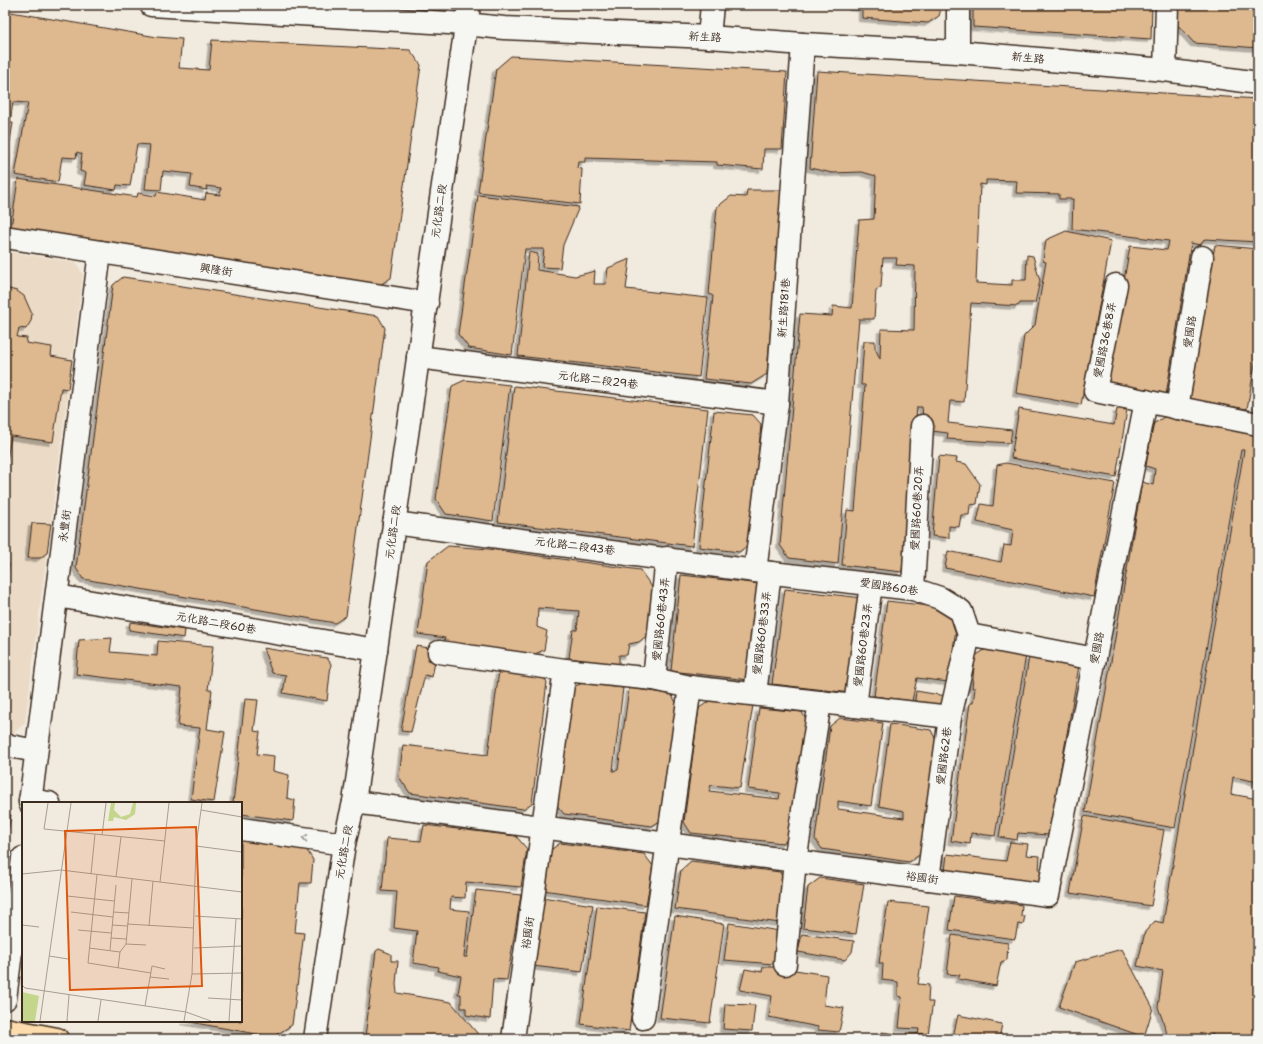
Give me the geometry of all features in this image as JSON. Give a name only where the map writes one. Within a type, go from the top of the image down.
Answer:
[{"type":"main road","points":[[5,1029],[56,1039]]},
{"type":"street","name":"新生路","points":[[151,5],[467,14],[504,28],[709,36],[803,44],[958,52],[1165,70],[1258,83]]},
{"type":"street","points":[[709,36],[712,5]]},
{"type":"street","points":[[958,5],[958,52]]},
{"type":"street","points":[[1165,70],[1167,5]]},
{"type":"street","name":"元化路二段","points":[[315,1039],[344,844],[354,802],[427,303],[467,14]]},
{"type":"street","name":"新生路181巷","points":[[763,572],[803,44]]},
{"type":"street","name":"興隆街","points":[[5,237],[427,303]]},
{"type":"street","name":"永豐街","points":[[36,802],[36,751],[100,252]]},
{"type":"street","name":"愛國路","points":[[1177,408],[1202,257]]},
{"type":"street","name":"愛國路36巷8弄","points":[[1116,285],[1095,391],[1146,401]]},
{"type":"street","name":"元化路二段29巷","points":[[418,357],[777,403]]},
{"type":"street","points":[[1146,401],[1258,424]]},
{"type":"street","name":"愛國路","points":[[1048,895],[1146,401]]},
{"type":"street","name":"愛國路60巷20弄","points":[[913,589],[922,426]]},
{"type":"street","name":"元化路二段43巷","points":[[394,523],[667,558],[763,572]]},
{"type":"street","name":"愛國路60巷43弄","points":[[654,679],[667,558]]},
{"type":"street","name":"愛國路60巷","points":[[763,572],[913,589],[940,598],[961,611],[969,635]]},
{"type":"street","name":"愛國路60巷33弄","points":[[754,694],[763,572]]},
{"type":"street","name":"愛國路60巷23弄","points":[[855,706],[871,584]]},
{"type":"street","name":"元化路二段60巷","points":[[56,596],[376,650]]},
{"type":"street","points":[[969,635],[1095,659]]},
{"type":"street","name":"愛國路62巷","points":[[928,879],[950,717],[969,635]]},
{"type":"street","points":[[439,652],[565,670],[654,679],[690,687],[950,717]]},
{"type":"street","name":"裕國街","points":[[513,1039],[565,670]]},
{"type":"street","points":[[643,1018],[690,687]]},
{"type":"street","points":[[785,964],[795,861],[820,702]]},
{"type":"street","points":[[5,745],[36,751]]},
{"type":"street","name":"裕國街","points":[[354,802],[1048,895]]},
{"type":"street","points":[[242,829],[344,844]]},
{"type":"street","points":[[5,999],[22,866]]},
{"type":"shaded area","points":[[5,251],[76,262],[83,275],[25,723],[7,739],[5,739]]},
{"type":"building","points":[[852,5],[942,5],[939,16],[928,23],[862,18],[862,8],[852,7]]},
{"type":"building","points":[[973,5],[1152,5],[1151,39],[973,27]]},
{"type":"building","points":[[1178,5],[1258,5],[1258,48],[1194,43],[1177,24]]},
{"type":"building","points":[[5,11],[157,37],[182,39],[179,68],[209,70],[212,40],[410,50],[421,65],[391,278],[378,286],[11,228],[18,179],[137,197],[138,193],[156,196],[157,192],[205,200],[206,193],[220,195],[221,188],[206,186],[207,190],[190,187],[192,174],[163,171],[161,190],[145,189],[150,145],[137,144],[130,186],[117,185],[116,190],[84,185],[86,173],[80,171],[82,154],[77,152],[76,158],[62,157],[58,182],[15,175],[28,103],[13,102],[10,123],[13,123],[5,172]]},
{"type":"building","points":[[511,56],[787,72],[782,149],[764,149],[763,169],[717,165],[717,162],[585,158],[585,162],[578,162],[577,168],[582,169],[580,204],[478,192],[496,69]]},
{"type":"building","points":[[817,71],[1258,99],[1258,242],[1205,239],[1200,245],[1191,243],[1166,395],[1106,383],[1130,246],[1167,250],[1169,241],[1072,229],[1073,199],[1059,199],[1059,194],[1016,193],[1017,181],[986,180],[986,185],[980,184],[976,283],[1012,285],[1012,280],[1026,280],[1027,255],[1033,256],[1040,281],[1035,303],[1020,303],[1018,306],[971,303],[964,402],[950,401],[948,423],[1012,430],[1010,443],[947,439],[948,433],[932,431],[923,417],[922,407],[917,407],[902,572],[842,565],[847,510],[855,511],[865,385],[861,385],[864,341],[875,341],[875,348],[880,359],[881,329],[914,330],[915,266],[896,265],[897,258],[883,258],[881,287],[876,290],[874,319],[859,319],[838,564],[789,558],[780,545],[800,314],[832,316],[833,306],[852,308],[859,220],[874,219],[876,176],[862,172],[832,173],[810,168]]},
{"type":"building","points":[[747,190],[782,190],[767,374],[751,384],[704,379],[713,296],[709,294],[717,207],[731,196],[746,197]]},
{"type":"building","points":[[478,195],[579,207],[563,245],[560,268],[542,267],[544,249],[525,249],[512,355],[469,348],[458,334]]},
{"type":"building","points":[[1066,231],[1111,241],[1081,405],[1016,393],[1024,336],[1035,325],[1046,262],[1043,261],[1046,240]]},
{"type":"building","points":[[1215,245],[1258,249],[1258,347],[1247,409],[1188,399]]},
{"type":"building","points":[[529,252],[538,254],[537,270],[575,276],[595,271],[594,284],[606,284],[608,268],[630,259],[626,289],[708,298],[699,377],[518,356]]},
{"type":"building","points":[[123,277],[378,316],[385,328],[346,616],[335,623],[83,579],[76,568],[113,285]]},
{"type":"building","points":[[5,288],[17,291],[24,296],[32,314],[31,321],[26,329],[19,328],[17,337],[27,338],[26,343],[52,347],[51,356],[72,360],[68,389],[61,388],[53,442],[11,436],[5,472]]},
{"type":"building","points":[[465,380],[510,385],[493,521],[446,514],[436,499],[452,386]]},
{"type":"building","points":[[514,386],[708,409],[692,546],[498,522]]},
{"type":"building","points":[[1258,391],[1258,412],[1255,411]]},
{"type":"building","points":[[1019,409],[1114,425],[1117,409],[1127,410],[1116,477],[1011,458]]},
{"type":"building","points":[[714,411],[753,415],[761,424],[751,543],[739,552],[699,547]]},
{"type":"building","points":[[1164,417],[1258,435],[1258,782],[1233,777],[1231,794],[1258,799],[1258,1025],[1256,1039],[1211,1039],[1213,1034],[1201,1039],[1169,1039],[1158,1007],[1163,971],[1137,966],[1145,932],[1155,921],[1163,923],[1244,450],[1241,450],[1175,828],[1085,812],[1142,482],[1153,485],[1155,469],[1146,466],[1153,424]]},
{"type":"building","points":[[939,456],[957,458],[956,462],[966,464],[980,484],[977,504],[970,505],[969,515],[961,515],[959,527],[949,526],[949,538],[932,536]]},
{"type":"building","points":[[1006,463],[1115,483],[1094,597],[945,568],[948,551],[1001,562],[1004,545],[1011,546],[1013,530],[977,522],[981,504],[993,506],[997,465]]},
{"type":"building","points":[[32,523],[51,524],[47,553],[40,558],[28,558]]},
{"type":"building","points":[[448,546],[489,549],[640,570],[654,590],[649,634],[639,642],[629,644],[627,655],[619,655],[619,666],[569,658],[573,630],[577,630],[579,611],[538,608],[537,627],[547,631],[544,650],[535,654],[444,643],[445,638],[418,634],[428,561]]},
{"type":"building","points":[[5,564],[9,564],[5,588]]},
{"type":"building","points":[[681,575],[762,584],[749,680],[671,671]]},
{"type":"building","points":[[785,589],[863,598],[851,693],[772,684]]},
{"type":"building","points":[[887,601],[948,608],[958,616],[948,682],[917,678],[912,701],[874,696]]},
{"type":"building","points":[[130,622],[185,630],[184,638],[129,630]]},
{"type":"building","points":[[112,638],[110,652],[157,656],[158,641],[213,646],[208,690],[212,690],[207,729],[225,732],[214,802],[191,799],[200,728],[178,726],[182,687],[76,674],[79,640]]},
{"type":"building","points":[[416,646],[430,648],[428,660],[435,662],[432,677],[425,675],[411,732],[401,731]]},
{"type":"building","points":[[263,648],[327,658],[331,664],[327,701],[283,693],[286,675],[272,673]]},
{"type":"building","points":[[986,649],[1026,655],[995,836],[971,833],[970,844],[951,841],[970,703],[973,703],[975,688],[972,688],[975,656]]},
{"type":"building","points":[[1029,657],[1079,666],[1049,835],[1018,833],[1017,840],[999,837]]},
{"type":"building","points":[[499,671],[542,676],[547,682],[532,803],[523,809],[410,793],[399,777],[403,745],[488,755]]},
{"type":"building","points":[[583,683],[623,688],[613,771],[618,770],[629,688],[671,694],[677,704],[663,819],[652,826],[564,814],[555,803],[570,688]]},
{"type":"building","points":[[916,691],[946,696],[943,706],[914,708]]},
{"type":"building","points":[[245,699],[258,700],[254,731],[260,732],[257,754],[274,756],[273,771],[289,775],[287,798],[295,800],[293,821],[242,814],[242,802],[233,802]]},
{"type":"building","points":[[711,700],[753,705],[740,788],[711,785],[709,791],[779,799],[780,793],[748,789],[759,708],[802,712],[807,722],[791,837],[783,843],[691,833],[684,822],[699,708]]},
{"type":"building","points":[[840,718],[883,723],[871,806],[838,801],[838,809],[904,818],[904,811],[879,806],[890,724],[931,730],[936,740],[921,854],[909,862],[822,849],[815,839],[830,726]]},
{"type":"building","points":[[5,815],[11,815],[8,831],[5,830]]},
{"type":"building","points":[[1084,816],[1164,830],[1151,906],[1070,893]]},
{"type":"building","points":[[424,825],[516,836],[527,849],[521,887],[466,882],[465,898],[451,897],[450,909],[469,911],[464,957],[467,957],[476,890],[521,895],[507,980],[493,979],[490,1019],[466,1015],[466,1008],[461,1008],[461,994],[458,994],[461,976],[438,971],[439,967],[413,963],[417,931],[394,928],[397,892],[382,891],[387,838],[421,841]]},
{"type":"building","points":[[242,836],[303,844],[313,860],[311,883],[300,883],[295,932],[304,933],[292,1025],[273,1037],[190,1022],[242,1022]]},
{"type":"building","points":[[1010,842],[1028,844],[1026,855],[1040,856],[1039,871],[1043,871],[1040,884],[945,871],[947,854],[1006,861]]},
{"type":"building","points":[[560,843],[644,854],[653,866],[646,905],[543,890],[548,852]]},
{"type":"building","points":[[691,861],[780,872],[786,885],[780,923],[675,909],[681,870]]},
{"type":"building","points":[[820,878],[864,884],[856,934],[803,928],[808,887]]},
{"type":"building","points":[[954,896],[1022,905],[1021,916],[1025,916],[1023,925],[1018,924],[1015,939],[949,930]]},
{"type":"building","points":[[542,897],[593,905],[582,972],[533,966]]},
{"type":"building","points":[[888,902],[929,906],[918,984],[929,985],[928,1002],[933,1002],[928,1034],[918,1034],[919,1029],[899,1028],[902,997],[898,996],[898,982],[882,980],[883,964],[879,963]]},
{"type":"building","points":[[597,906],[645,912],[629,1031],[581,1024]]},
{"type":"building","points":[[675,916],[724,924],[710,1023],[660,1018]]},
{"type":"building","points":[[729,923],[780,931],[774,964],[724,960]]},
{"type":"building","points":[[802,934],[854,941],[852,952],[845,960],[798,952]]},
{"type":"building","points":[[952,935],[1008,943],[1007,960],[1001,962],[996,986],[958,979],[960,975],[947,974]]},
{"type":"building","points":[[379,949],[391,954],[391,961],[398,961],[396,984],[397,993],[451,1002],[482,1039],[366,1039],[365,1037],[376,951]]},
{"type":"building","points":[[1122,949],[1153,1008],[1144,1037],[1059,1007],[1075,962]]},
{"type":"building","points":[[763,967],[776,967],[827,975],[824,1005],[844,1008],[839,1032],[818,1030],[818,1027],[769,1017],[772,996],[740,990],[745,969],[762,972]]},
{"type":"building","points":[[725,1004],[755,1005],[752,1031],[723,1029]]},
{"type":"building","points":[[958,1015],[1002,1024],[999,1039],[965,1039],[953,1037]]},
{"type":"building","points":[[882,1032],[896,1034],[896,1039],[882,1039]]},
{"type":"building","points":[[906,1033],[950,1037],[949,1039],[906,1039]]},
{"type":"building","points":[[713,1035],[846,1037],[859,1039],[713,1039]]},
{"type":"building","points":[[1058,1036],[1070,1039],[1057,1039]]}]
